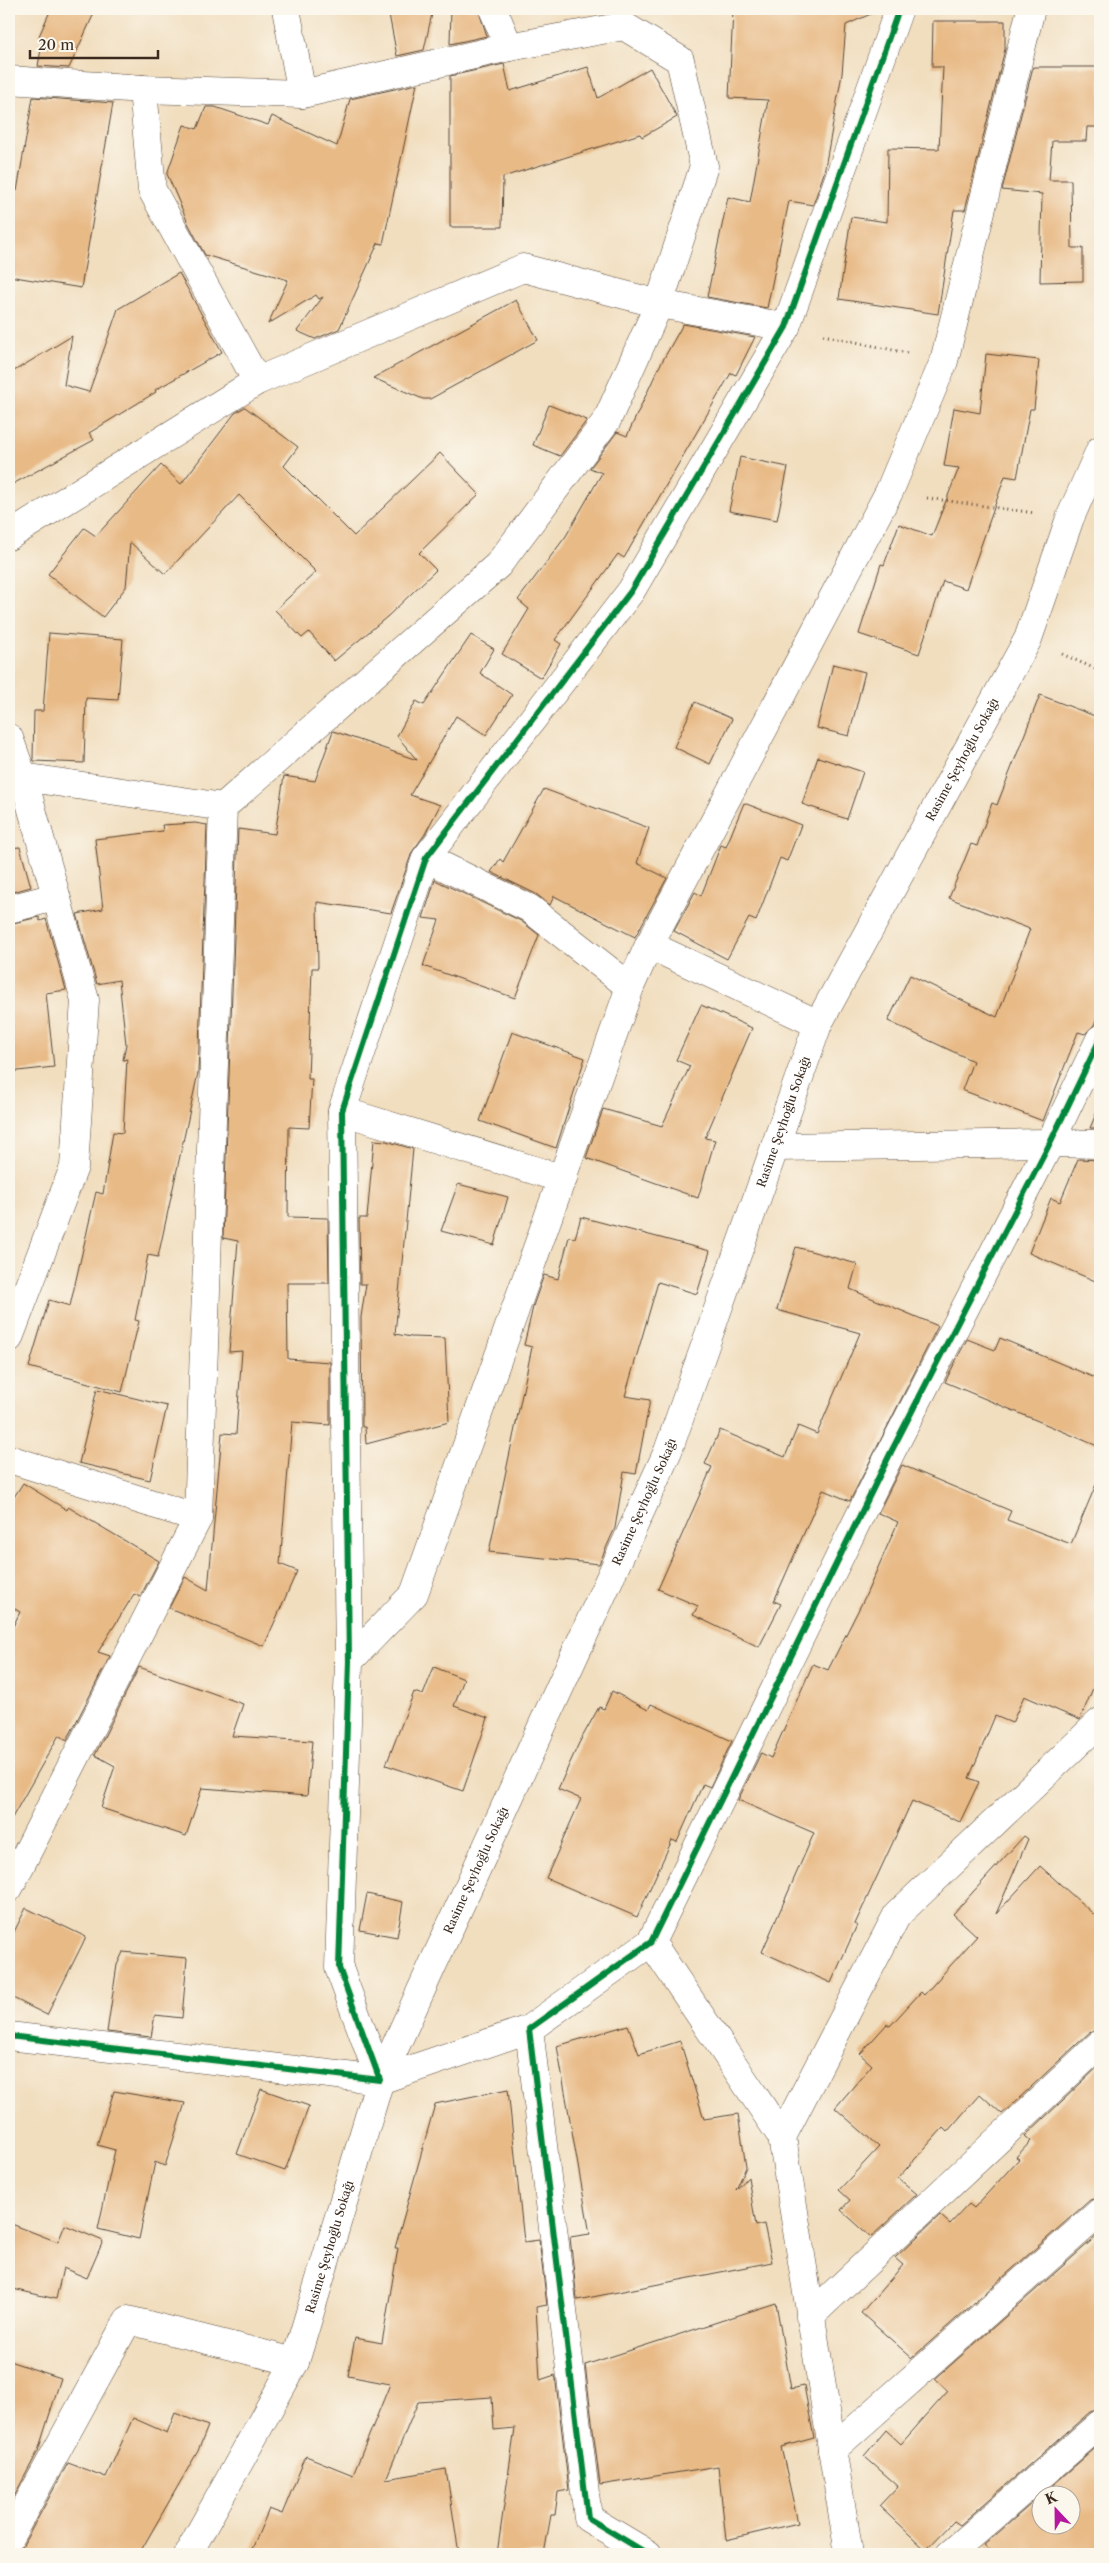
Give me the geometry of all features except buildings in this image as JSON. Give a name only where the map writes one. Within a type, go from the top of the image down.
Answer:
[{"type":"street","points":[[286,9],[302,94]]},
{"type":"street","points":[[493,9],[509,46]]},
{"type":"street","points":[[380,2080],[339,1968],[349,1661],[342,1111],[426,858],[631,591],[786,327],[899,9]]},
{"type":"street","points":[[349,1661],[414,1594],[630,987],[649,944],[889,492],[944,361],[1031,9]]},
{"type":"street","points":[[9,80],[143,89],[302,94],[509,46],[624,26],[680,60],[704,166],[659,304],[607,420],[498,565],[223,807],[198,1518],[9,1888]]},
{"type":"street","points":[[143,89],[152,190],[257,381]]},
{"type":"street","points":[[9,536],[257,381],[523,268],[659,304],[786,327]]},
{"type":"street","name":"Rasime Şeyhoğlu Sokağı","points":[[188,2554],[295,2362],[380,2080],[668,1450],[818,1024],[1028,639],[1070,518],[1100,450]]},
{"type":"street","points":[[9,738],[86,1000],[74,1167],[9,1338]]},
{"type":"street","points":[[22,777],[223,807]]},
{"type":"street","points":[[426,858],[529,908],[630,987]]},
{"type":"street","points":[[9,909],[55,897]]},
{"type":"street","points":[[649,944],[818,1024]]},
{"type":"street","points":[[9,2036],[380,2080],[528,2029],[651,1942],[891,1452],[1050,1143],[1100,1039]]},
{"type":"street","points":[[342,1111],[563,1179]]},
{"type":"street","points":[[775,1147],[1100,1144]]},
{"type":"street","points":[[9,1459],[198,1518]]},
{"type":"street","points":[[782,2137],[897,1915],[1100,1722]]},
{"type":"street","points":[[651,1942],[782,2137],[849,2554]]},
{"type":"street","points":[[528,2029],[588,2518],[648,2554]]},
{"type":"street","points":[[810,2316],[1100,2044]]},
{"type":"street","points":[[832,2450],[1100,2212]]},
{"type":"street","points":[[9,2538],[128,2320],[295,2362]]},
{"type":"street","points":[[950,2554],[1100,2424]]},
{"type":"path","points":[[786,327],[944,361]]},
{"type":"path","points":[[889,492],[1070,518]]},
{"type":"path","points":[[1028,639],[1100,671]]},
{"type":"cycle path","points":[[9,2036],[380,2080],[339,1968],[349,1661],[342,1111],[426,858],[631,591],[786,327],[899,9]]},
{"type":"cycle path","points":[[648,2554],[588,2518],[529,2029],[651,1942],[891,1452],[1050,1143],[1100,1039]]}]
